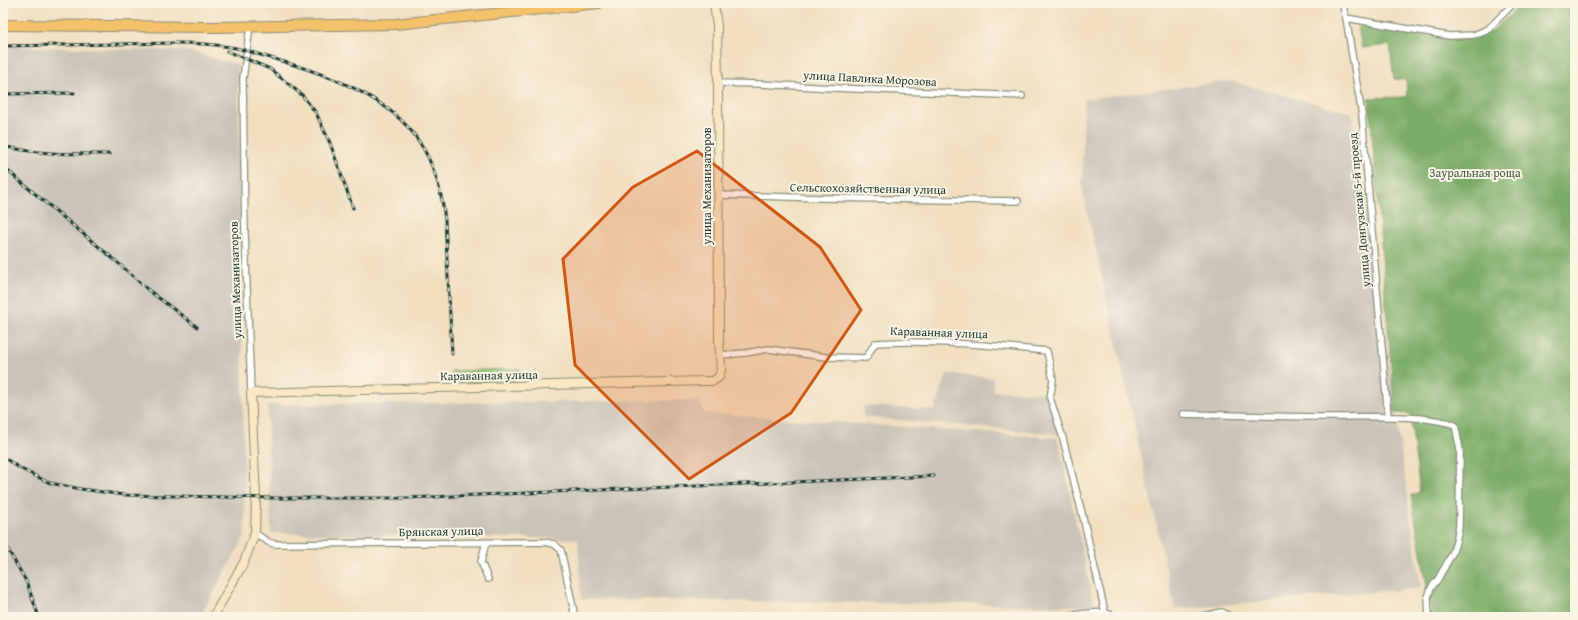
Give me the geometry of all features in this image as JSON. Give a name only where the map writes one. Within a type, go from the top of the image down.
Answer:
[{"type":"highway","points":[[3,25],[250,26],[396,24],[599,3]]},
{"type":"street","name":"улица Механизаторов","points":[[714,3],[717,26],[719,331],[721,370]]},
{"type":"street","name":"улица Донгузская 5-й проезд","points":[[1342,3],[1346,18],[1362,114],[1388,417]]},
{"type":"street","points":[[1346,18],[1449,36],[1474,35],[1488,29],[1514,3]]},
{"type":"street","name":"улица Механизаторов","points":[[213,617],[244,562],[255,533],[256,498],[245,226],[243,79],[250,26]]},
{"type":"street","name":"улица Павлика Морозова","points":[[718,83],[1022,96]]},
{"type":"street","name":"Сельскохозяйственная улица","points":[[719,195],[829,199],[1018,201]]},
{"type":"street","name":"Караванная улица","points":[[720,355],[768,350],[826,357],[866,358],[875,343],[911,341],[973,343],[1047,351],[1052,380],[1050,398],[1062,434],[1082,509],[1105,612]]},
{"type":"street","name":"Караванная улица","points":[[251,393],[713,381],[719,377],[721,370]]},
{"type":"street","points":[[1183,414],[1287,417],[1388,417],[1442,420],[1455,425],[1460,450],[1460,526],[1452,554],[1438,579],[1431,588],[1428,597],[1429,617]]},
{"type":"street","name":"Брянская улица","points":[[255,533],[268,542],[275,544],[486,542],[544,542],[554,544],[561,550],[575,617]]},
{"type":"street","points":[[486,542],[481,562],[488,579]]},
{"type":"street","points":[[1068,617],[1080,614],[1105,612],[1116,617]]},
{"type":"street","points":[[1198,617],[1222,612],[1231,617]]},
{"type":"highlighted area","points":[[697,151],[820,247],[861,310],[791,413],[689,479],[575,365],[563,259],[633,187]]},
{"type":"shaded area","points":[[3,46],[188,51],[238,65],[245,536],[200,617],[3,617]]},
{"type":"shaded area","points":[[1230,81],[1352,113],[1421,588],[1175,609],[1082,187],[1084,99]]},
{"type":"shaded area","points":[[947,374],[993,378],[993,391],[1046,393],[1059,434],[863,417],[864,406],[935,410]]},
{"type":"shaded area","points":[[699,400],[704,413],[1058,438],[1094,606],[581,599],[578,539],[271,533],[267,405]]},
{"type":"green space","name":"Зауральная роща","points":[[1523,3],[1575,3],[1575,617],[1432,617],[1411,495],[1420,492],[1410,414],[1395,413],[1369,98],[1407,97],[1406,80],[1394,79],[1390,45],[1362,48],[1358,26],[1450,39],[1477,38],[1491,32]]},
{"type":"green space","points":[[520,369],[517,381],[451,383],[451,371]]},
{"type":"railway","points":[[3,46],[176,43],[223,46],[245,50],[312,71],[354,88],[373,99],[407,126],[420,143],[430,161],[437,180],[445,220],[452,354]]},
{"type":"railway","points":[[227,51],[270,69],[302,95],[316,113],[330,143],[353,208]]},
{"type":"railway","points":[[3,94],[74,93]]},
{"type":"railway","points":[[3,146],[42,152],[109,154]]},
{"type":"railway","points":[[3,167],[117,262],[147,289],[197,327]]},
{"type":"railway","points":[[3,457],[21,469],[50,483],[124,495],[275,498],[407,498],[934,476]]},
{"type":"railway","points":[[3,541],[26,581],[39,617]]}]
